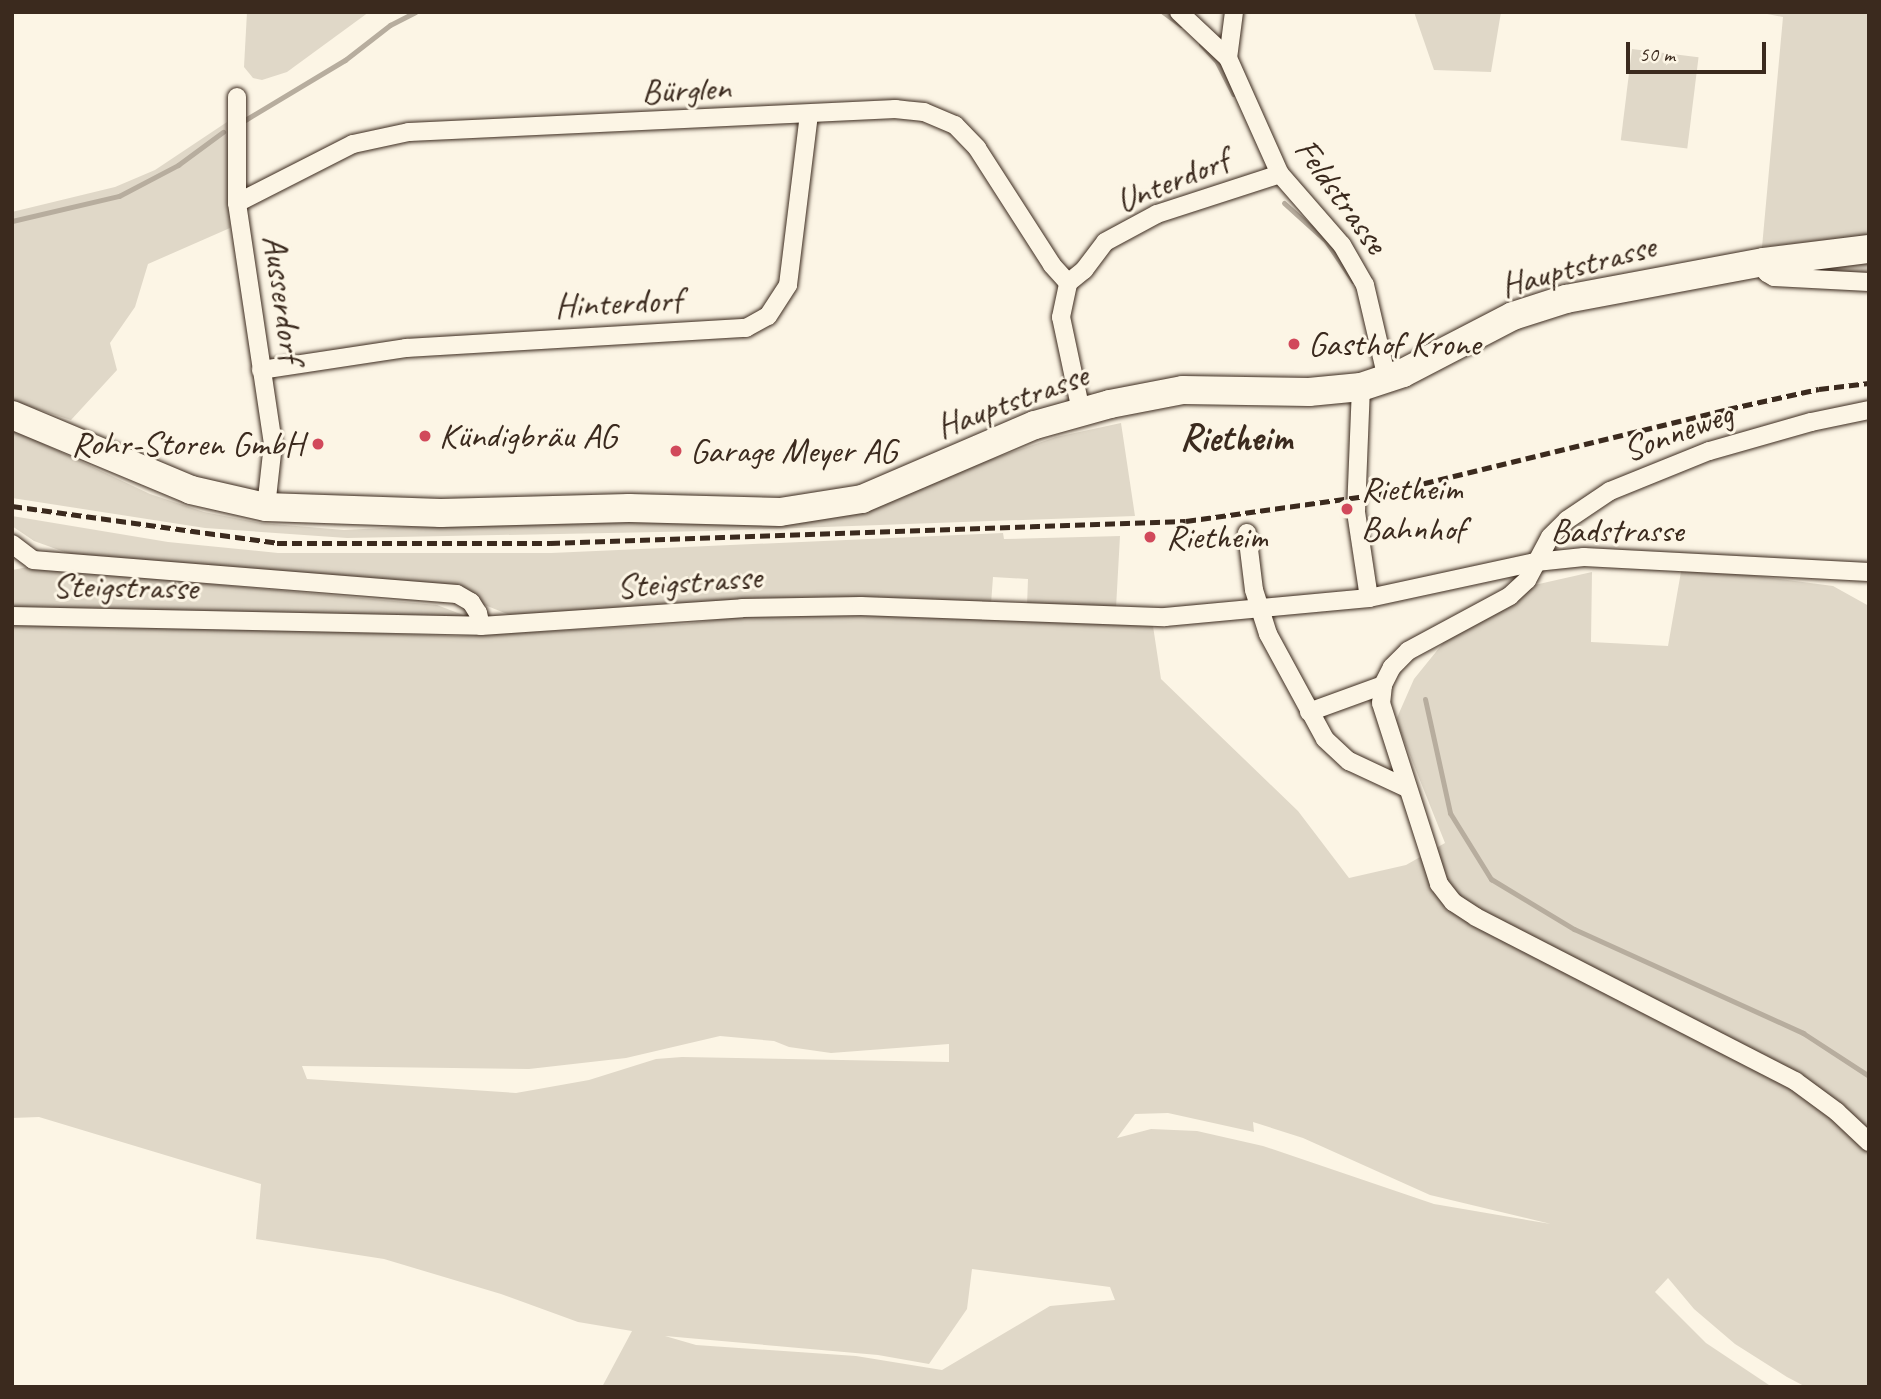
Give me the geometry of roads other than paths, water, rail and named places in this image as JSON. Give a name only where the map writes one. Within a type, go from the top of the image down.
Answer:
[{"type":"main road","name":"Hauptstrasse","points":[[12,415],[191,490],[265,507],[428,513],[629,508],[780,512],[819,508],[862,499],[996,440],[1081,411],[1183,390],[1309,392],[1374,383],[1513,316],[1553,303],[1764,262],[1869,249]]},
{"type":"street","points":[[1179,12],[1228,58]]},
{"type":"street","points":[[1228,58],[1234,12]]},
{"type":"street","name":"Feldstrasse","points":[[1228,58],[1280,174],[1342,245],[1365,285],[1374,383],[1356,512],[1369,598]]},
{"type":"street","name":"Ausserdorf","points":[[237,97],[237,203],[273,444],[265,507]]},
{"type":"street","name":"Bürglen","points":[[237,203],[353,145],[409,132],[895,109],[924,112],[955,125],[977,148],[1052,265],[1068,283]]},
{"type":"street","name":"Hinterdorf","points":[[261,370],[406,348],[746,328],[768,316],[788,285],[809,114]]},
{"type":"street","name":"Unterdorf","points":[[1068,283],[1084,271],[1105,243],[1157,214],[1280,174]]},
{"type":"street","points":[[1764,262],[1767,272],[1774,277],[1869,282]]},
{"type":"street","points":[[1068,283],[1061,317],[1081,411]]},
{"type":"street","name":"Sonneweg","points":[[1383,685],[1392,667],[1408,650],[1510,596],[1527,580],[1550,537],[1567,520],[1609,491],[1709,451],[1811,422],[1869,410]]},
{"type":"street","points":[[1247,533],[1254,590],[1260,610],[1276,651],[1309,712],[1338,753],[1407,788]]},
{"type":"street","points":[[12,544],[33,560],[457,594],[471,602],[478,613],[481,626]]},
{"type":"street","name":"Badstrasse","points":[[1369,598],[1536,562],[1584,557],[1869,572]]},
{"type":"street","name":"Steigstrasse","points":[[12,616],[481,626],[742,608],[861,606],[1165,617],[1369,598]]},
{"type":"street","points":[[1309,712],[1383,685],[1384,720],[1439,884],[1453,902],[1476,917],[1795,1081],[1837,1112],[1869,1142]]},
{"type":"waterway","points":[[245,120],[345,60],[390,25],[415,12]]},
{"type":"waterway","points":[[1163,12],[1181,25]]},
{"type":"waterway","points":[[1201,44],[1217,62],[1233,94]]},
{"type":"waterway","points":[[12,221],[119,196],[178,165],[223,132]]},
{"type":"waterway","points":[[1284,203],[1326,241],[1353,281]]},
{"type":"waterway","points":[[1425,699],[1450,813],[1491,879],[1574,929],[1803,1033],[1869,1076]]},
{"type":"railway","points":[[12,506],[277,543],[550,543],[1186,521],[1380,494],[1728,409],[1819,389],[1869,383]]},
{"type":"place","name":"Gasthof Krone","points":[[1294,344]]},
{"type":"place","name":"Kündigbräu AG","points":[[425,436]]},
{"type":"place","name":"Rohr-Storen GmbH","points":[[318,444]]},
{"type":"place","name":"Garage Meyer AG","points":[[676,451]]},
{"type":"place","name":"Rietheim Bahnhof","points":[[1347,509]]},
{"type":"place","name":"Rietheim","points":[[1150,537]]},
{"type":"district","name":"Rietheim","points":[[1236,438]]}]
